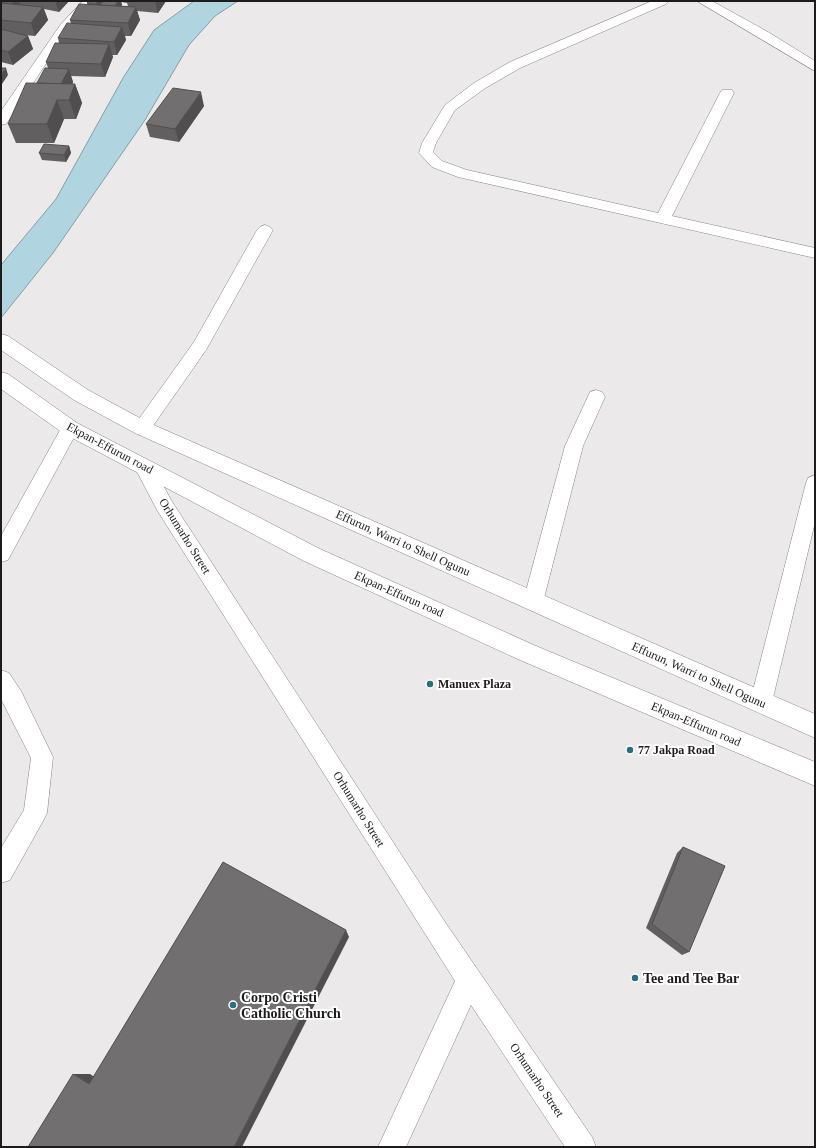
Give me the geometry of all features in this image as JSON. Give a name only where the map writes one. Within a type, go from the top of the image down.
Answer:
[{"type":"main road","name":"Effurun, Warri to Shell Ogunu","points":[[1,341],[81,395],[142,428],[815,726]]},
{"type":"main road","name":"Ekpan-Effurun road","points":[[1,379],[70,428],[312,555],[528,653],[815,774]]},
{"type":"street","points":[[1,121],[65,27],[90,1]]},
{"type":"street","points":[[662,1],[515,65],[479,86],[450,108],[428,143],[426,154],[437,164],[463,174],[815,253]]},
{"type":"street","points":[[703,1],[764,35],[815,67]]},
{"type":"street","points":[[663,218],[727,93]]},
{"type":"street","points":[[142,428],[200,346],[265,230]]},
{"type":"street","points":[[533,602],[574,446],[596,397]]},
{"type":"street","points":[[1,554],[70,428]]},
{"type":"street","name":"Orhumarho Street","points":[[143,466],[164,505],[434,928],[582,1147]]},
{"type":"street","points":[[761,702],[815,483]]},
{"type":"street","points":[[1,680],[13,698],[42,757],[35,813],[1,871]]},
{"type":"street","points":[[392,1147],[469,980]]},
{"type":"water","points":[[194,1],[238,1],[215,16],[189,45],[145,120],[53,253],[1,318],[1,265],[56,199],[123,78],[154,30]]},
{"type":"building","points":[[89,1],[98,1],[96,4],[87,3]]},
{"type":"building","points":[[103,1],[118,1],[115,6],[100,5]]},
{"type":"building","points":[[1,3],[43,7],[31,23],[1,20]]},
{"type":"building","points":[[79,4],[136,7],[128,23],[70,20]]},
{"type":"building","points":[[67,23],[122,27],[114,42],[58,38]]},
{"type":"building","points":[[1,29],[28,36],[8,52],[1,50]]},
{"type":"building","points":[[55,43],[109,44],[101,64],[46,62]]},
{"type":"building","points":[[1,68],[6,68],[1,75]]},
{"type":"building","points":[[45,68],[69,69],[61,84],[37,83]]},
{"type":"building","points":[[26,83],[75,84],[69,100],[57,100],[47,124],[8,124]]},
{"type":"building","points":[[173,88],[201,92],[175,129],[146,124]]},
{"type":"building","points":[[44,144],[69,146],[64,155],[39,153]]},
{"type":"building","points":[[683,847],[725,866],[689,952],[652,924]]},
{"type":"building","name":"Corpo Cristi Catholic Church","points":[[223,862],[346,930],[234,1147],[28,1147],[73,1074],[89,1084]]},
{"type":"place","name":"Manuex Plaza","points":[[430,684]]},
{"type":"place","name":"77 Jakpa Road","points":[[630,750]]},
{"type":"place","name":"Tee and Tee Bar","points":[[635,978]]},
{"type":"place","name":"Corpo Cristi Catholic Church","points":[[233,1005]]}]
